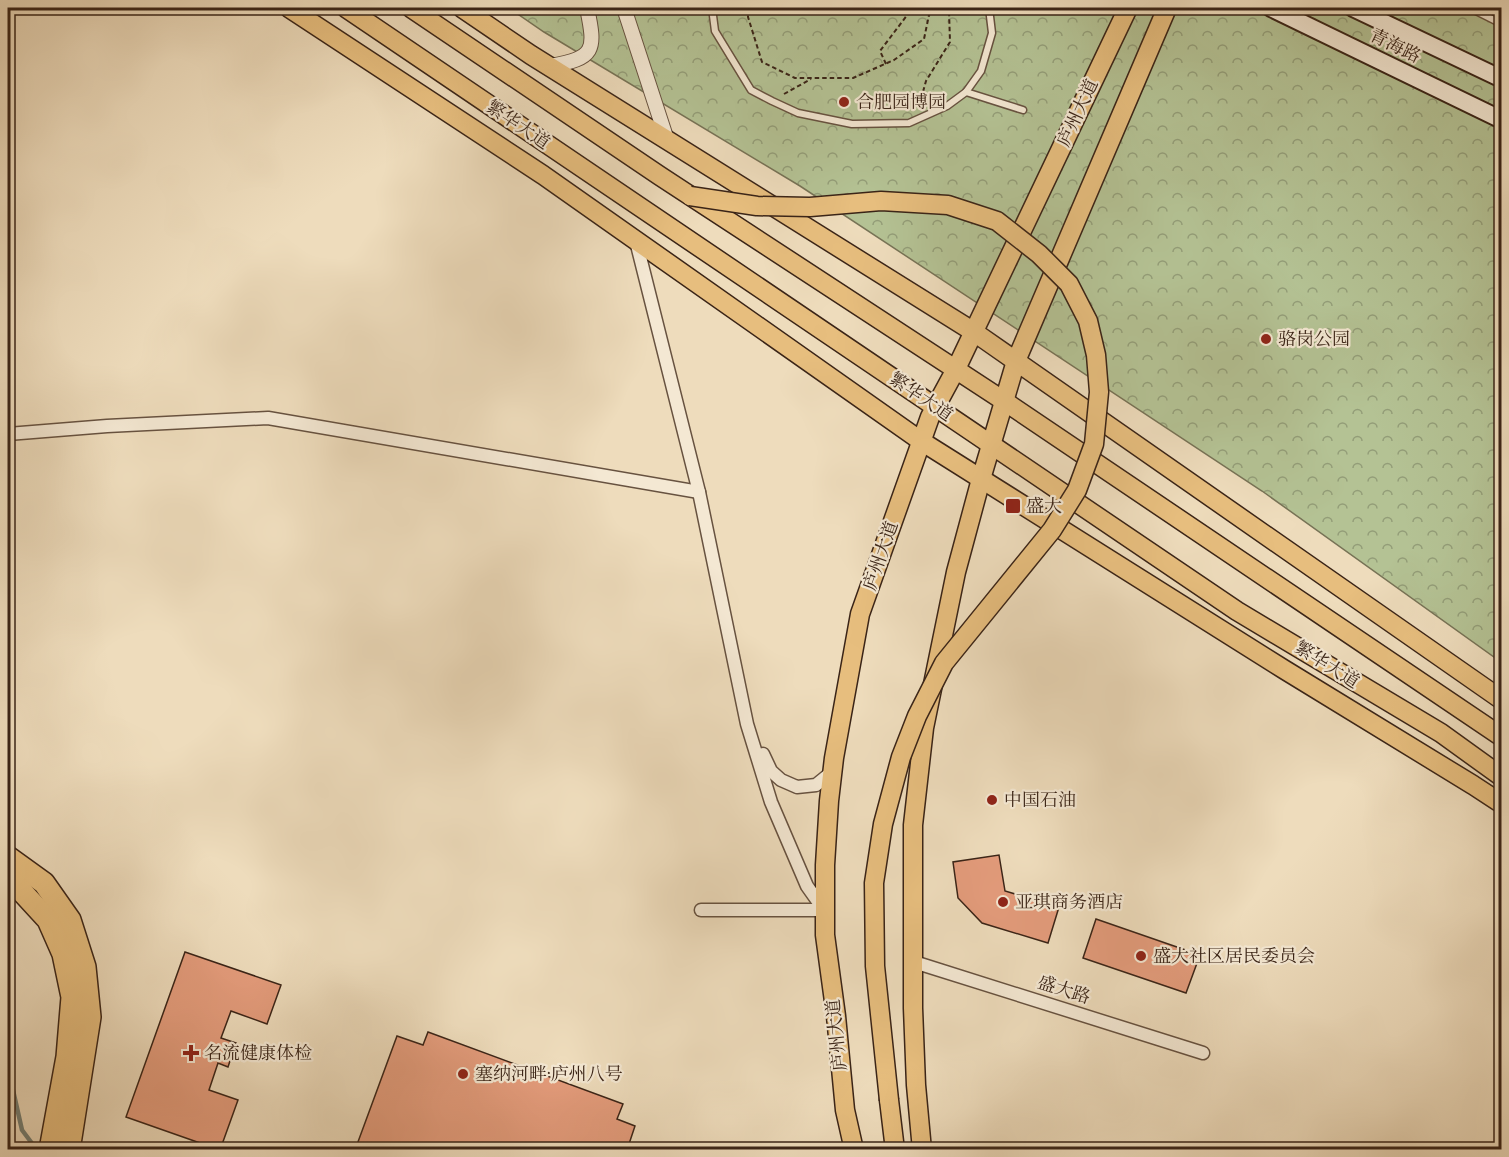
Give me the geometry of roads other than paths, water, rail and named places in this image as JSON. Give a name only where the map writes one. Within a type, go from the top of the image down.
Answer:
[{"type":"highway","points":[[8,857],[44,883],[70,920],[85,967],[90,1017],[69,1149]]},
{"type":"highway","points":[[8,880],[14,883],[48,920],[63,954],[72,997],[67,1057],[50,1149]]},
{"type":"main road","name":"繁华大道","points":[[346,8],[1237,611],[1441,734],[1502,777]]},
{"type":"main road","name":"繁华大道","points":[[411,8],[690,196],[1004,401],[1502,737]]},
{"type":"main road","points":[[462,8],[550,66],[974,332],[1502,700]]},
{"type":"main road","name":"庐州大道","points":[[854,1149],[845,1110],[825,935],[825,865],[832,772],[860,614],[930,417],[974,332],[1128,8]]},
{"type":"main road","points":[[922,1149],[916,1085],[913,1008],[913,825],[924,728],[956,572],[1016,361],[1167,8]]},
{"type":"main road","name":"青海路","points":[[1271,8],[1502,120]]},
{"type":"main road","name":"青海路","points":[[1353,8],[1502,79]]},
{"type":"main road","points":[[294,10],[543,175],[921,441],[1502,804]]},
{"type":"main road","points":[[690,196],[757,206],[810,207],[881,201],[948,205],[996,221],[1039,254],[1069,284],[1088,321],[1096,355],[1099,392],[1094,444],[1077,490],[1052,530],[944,663],[916,716],[901,757],[883,824],[874,883],[875,966],[895,1149]]},
{"type":"street","points":[[550,66],[568,63],[590,51],[592,40],[587,8]]},
{"type":"street","points":[[624,8],[667,140]]},
{"type":"street","points":[[636,241],[699,492],[747,724],[778,820],[807,886],[825,910]]},
{"type":"street","points":[[10,432],[268,418],[699,492]]},
{"type":"street","points":[[747,724],[771,771],[782,780],[797,787],[816,785],[832,772]]},
{"type":"street","points":[[701,910],[825,910]]},
{"type":"street","name":"盛大路","points":[[914,962],[1203,1053]]},
{"type":"lane","points":[[712,8],[715,31],[751,90],[798,113],[852,124],[909,123],[947,106],[966,92],[981,70],[992,33],[989,8]]},
{"type":"lane","points":[[1470,8],[1502,24]]},
{"type":"lane","points":[[966,92],[1023,110]]},
{"type":"waterway","points":[[8,1068],[22,1130],[34,1146]]},
{"type":"place","name":"合肥园博园","points":[[844,102]]},
{"type":"place","name":"骆岗公园","points":[[1266,339]]},
{"type":"place","name":"盛大","points":[[1013,506]]},
{"type":"place","name":"中国石油","points":[[992,800]]},
{"type":"place","name":"亚琪商务酒店","points":[[1003,902]]},
{"type":"place","name":"盛大社区居民委员会","points":[[1141,956]]},
{"type":"place","name":"名流健康体检","points":[[191,1053]]},
{"type":"place","name":"塞纳河畔·庐州八号","points":[[463,1074]]}]
